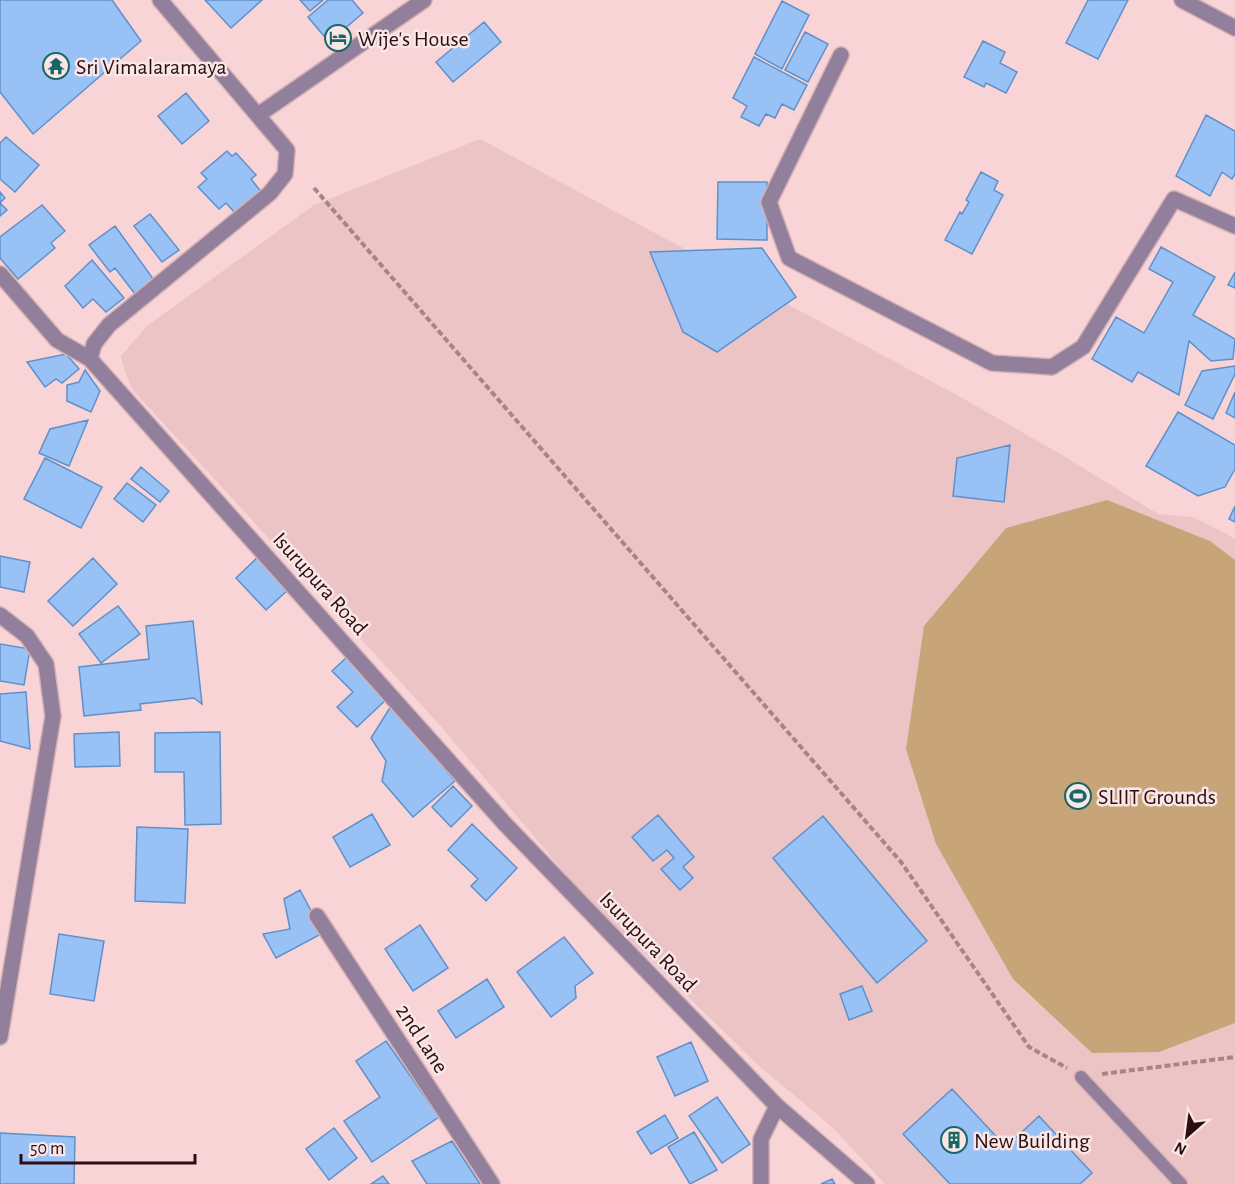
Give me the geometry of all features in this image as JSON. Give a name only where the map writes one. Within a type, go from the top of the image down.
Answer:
[{"type":"street","points":[[90,359],[94,344],[109,325],[270,193],[285,174],[286,150],[160,0]]},
{"type":"street","points":[[258,115],[424,0]]},
{"type":"street","points":[[1182,0],[1235,28]]},
{"type":"street","points":[[841,55],[769,202],[789,258],[992,363],[1052,367],[1083,347],[1174,199],[1235,226]]},
{"type":"street","name":"Isurupura Road","points":[[0,274],[8,291],[57,340],[90,359],[505,824],[777,1107],[867,1184]]},
{"type":"street","points":[[0,615],[27,636],[46,664],[53,716],[0,1037]]},
{"type":"street","name":"2nd Lane","points":[[317,916],[492,1184]]},
{"type":"street","points":[[761,1184],[762,1139],[777,1107]]},
{"type":"lane","points":[[1081,1077],[1180,1184]]},
{"type":"path","points":[[314,188],[901,862],[1029,1047],[1081,1077],[1235,1057]]},
{"type":"shaded area","points":[[480,139],[955,394],[1057,452],[1158,514],[1193,517],[1235,540],[1235,1184],[885,1184],[832,1127],[759,1066],[581,892],[438,723],[132,389],[121,356],[147,326],[314,205]]},
{"type":"shaded area","name":"SLIIT Grounds","points":[[1107,500],[1210,541],[1235,560],[1235,1023],[1159,1052],[1092,1053],[1013,979],[936,844],[906,749],[924,626],[1006,528]]},
{"type":"building","name":"Sri Vimalaramaya","points":[[0,0],[112,0],[141,41],[33,134],[0,92]]},
{"type":"building","points":[[205,0],[262,0],[231,28]]},
{"type":"building","points":[[300,0],[323,0],[310,11]]},
{"type":"building","points":[[328,0],[352,0],[363,13],[329,42],[308,17]]},
{"type":"building","points":[[1088,0],[1128,0],[1098,59],[1066,43]]},
{"type":"building","points":[[782,1],[809,15],[782,69],[755,54]]},
{"type":"building","points":[[484,22],[501,42],[453,82],[436,62]]},
{"type":"building","points":[[805,32],[828,44],[808,82],[785,70]]},
{"type":"building","points":[[983,41],[1005,52],[1000,63],[1017,72],[1006,93],[986,83],[984,87],[964,77]]},
{"type":"building","points":[[754,57],[807,85],[794,110],[782,104],[775,118],[766,114],[759,126],[741,117],[747,106],[733,98]]},
{"type":"building","points":[[186,93],[209,121],[182,144],[158,116]]},
{"type":"building","points":[[1206,115],[1235,131],[1235,174],[1232,179],[1222,172],[1210,196],[1176,176]]},
{"type":"building","points":[[6,137],[39,165],[15,192],[0,179],[0,143]]},
{"type":"building","points":[[227,151],[232,156],[236,153],[256,175],[251,179],[262,193],[236,214],[226,203],[219,209],[198,187],[207,179],[201,173]]},
{"type":"building","points":[[981,172],[998,181],[994,190],[1003,195],[972,254],[945,240],[960,212],[962,214],[969,202],[966,200]]},
{"type":"building","points":[[718,182],[767,182],[767,240],[717,239]]},
{"type":"building","points":[[0,192],[5,198],[0,203]]},
{"type":"building","points":[[0,203],[7,210],[0,216]]},
{"type":"building","points":[[42,205],[65,231],[51,243],[55,248],[18,279],[0,258],[0,237]]},
{"type":"building","points":[[150,214],[179,250],[162,262],[134,226]]},
{"type":"building","points":[[115,226],[154,280],[135,294],[115,268],[110,272],[89,245]]},
{"type":"building","points":[[1161,247],[1215,277],[1193,315],[1235,339],[1233,359],[1211,361],[1189,341],[1179,395],[1138,372],[1132,382],[1092,359],[1116,317],[1144,333],[1173,282],[1149,269]]},
{"type":"building","points":[[762,248],[796,297],[717,352],[683,332],[650,252]]},
{"type":"building","points":[[92,260],[124,298],[106,312],[93,299],[83,308],[65,286]]},
{"type":"building","points":[[1235,272],[1235,288],[1228,285]]},
{"type":"building","points":[[66,354],[79,369],[62,383],[56,379],[45,387],[27,362]]},
{"type":"building","points":[[1235,366],[1235,374],[1213,419],[1185,405],[1202,371]]},
{"type":"building","points":[[85,370],[100,391],[91,412],[67,401],[67,385],[79,382]]},
{"type":"building","points":[[1235,392],[1235,418],[1226,413]]},
{"type":"building","points":[[1178,412],[1235,445],[1235,469],[1225,487],[1198,496],[1146,466]]},
{"type":"building","points":[[88,420],[69,466],[39,453],[50,429]]},
{"type":"building","points":[[1010,445],[1004,502],[953,496],[957,458]]},
{"type":"building","points":[[45,458],[102,487],[81,528],[24,499]]},
{"type":"building","points":[[141,467],[169,491],[160,502],[131,479]]},
{"type":"building","points":[[127,483],[156,505],[143,522],[114,499]]},
{"type":"building","points":[[1235,506],[1235,522],[1229,519]]},
{"type":"building","points":[[0,556],[30,562],[24,592],[0,587]]},
{"type":"building","points":[[259,556],[289,589],[266,610],[236,578]]},
{"type":"building","points":[[93,558],[117,584],[73,626],[48,601]]},
{"type":"building","points":[[118,606],[140,634],[101,663],[79,634]]},
{"type":"building","points":[[193,621],[202,704],[194,698],[140,704],[141,710],[84,716],[79,667],[149,659],[146,626]]},
{"type":"building","points":[[0,644],[30,649],[24,685],[0,681]]},
{"type":"building","points":[[348,656],[389,697],[357,727],[337,707],[353,692],[332,671]]},
{"type":"building","points":[[26,692],[30,749],[0,741],[0,694]]},
{"type":"building","points":[[391,706],[455,781],[413,817],[382,781],[386,761],[371,738]]},
{"type":"building","points":[[119,732],[120,766],[75,767],[74,734]]},
{"type":"building","points":[[220,732],[221,824],[185,825],[184,772],[155,772],[155,733]]},
{"type":"building","points":[[453,786],[472,806],[451,827],[432,807]]},
{"type":"building","points":[[372,814],[390,845],[350,867],[333,837]]},
{"type":"building","points":[[658,815],[694,857],[683,867],[693,878],[680,890],[661,869],[674,858],[667,850],[653,861],[632,837]]},
{"type":"building","points":[[823,816],[927,941],[877,983],[773,858]]},
{"type":"building","points":[[472,824],[517,868],[486,901],[471,886],[478,879],[448,850]]},
{"type":"building","points":[[137,827],[188,829],[185,903],[135,901]]},
{"type":"building","points":[[300,890],[323,933],[276,958],[263,934],[290,929],[284,899]]},
{"type":"building","points":[[420,925],[448,968],[413,991],[385,949]]},
{"type":"building","points":[[59,934],[104,941],[94,1001],[50,994]]},
{"type":"building","points":[[564,937],[593,973],[575,986],[576,998],[551,1017],[517,972]]},
{"type":"building","points":[[487,979],[504,1007],[456,1038],[438,1011]]},
{"type":"building","points":[[862,986],[872,1011],[849,1020],[840,994]]},
{"type":"building","points":[[386,1041],[439,1117],[372,1162],[344,1121],[380,1097],[356,1061]]},
{"type":"building","points":[[691,1042],[708,1081],[675,1096],[657,1057]]},
{"type":"building","name":"New Building","points":[[952,1089],[1006,1147],[1039,1116],[1092,1173],[1080,1184],[950,1184],[903,1134]]},
{"type":"building","points":[[717,1097],[750,1144],[722,1163],[689,1116]]},
{"type":"building","points":[[665,1115],[678,1138],[651,1154],[637,1132]]},
{"type":"building","points":[[334,1128],[357,1158],[329,1180],[306,1149]]},
{"type":"building","points":[[694,1132],[717,1170],[690,1184],[668,1147]]},
{"type":"building","points":[[0,1133],[75,1137],[74,1184],[0,1184]]},
{"type":"building","points":[[452,1141],[480,1184],[427,1184],[412,1161]]},
{"type":"building","points":[[383,1176],[389,1184],[371,1184]]},
{"type":"building","points":[[832,1179],[835,1184],[821,1184]]},
{"type":"place","name":"Wije's House","points":[[338,38]]},
{"type":"place","name":"Sri Vimalaramaya","points":[[56,66]]},
{"type":"place","name":"SLIIT Grounds","points":[[1078,796]]},
{"type":"place","name":"New Building","points":[[954,1140]]}]
